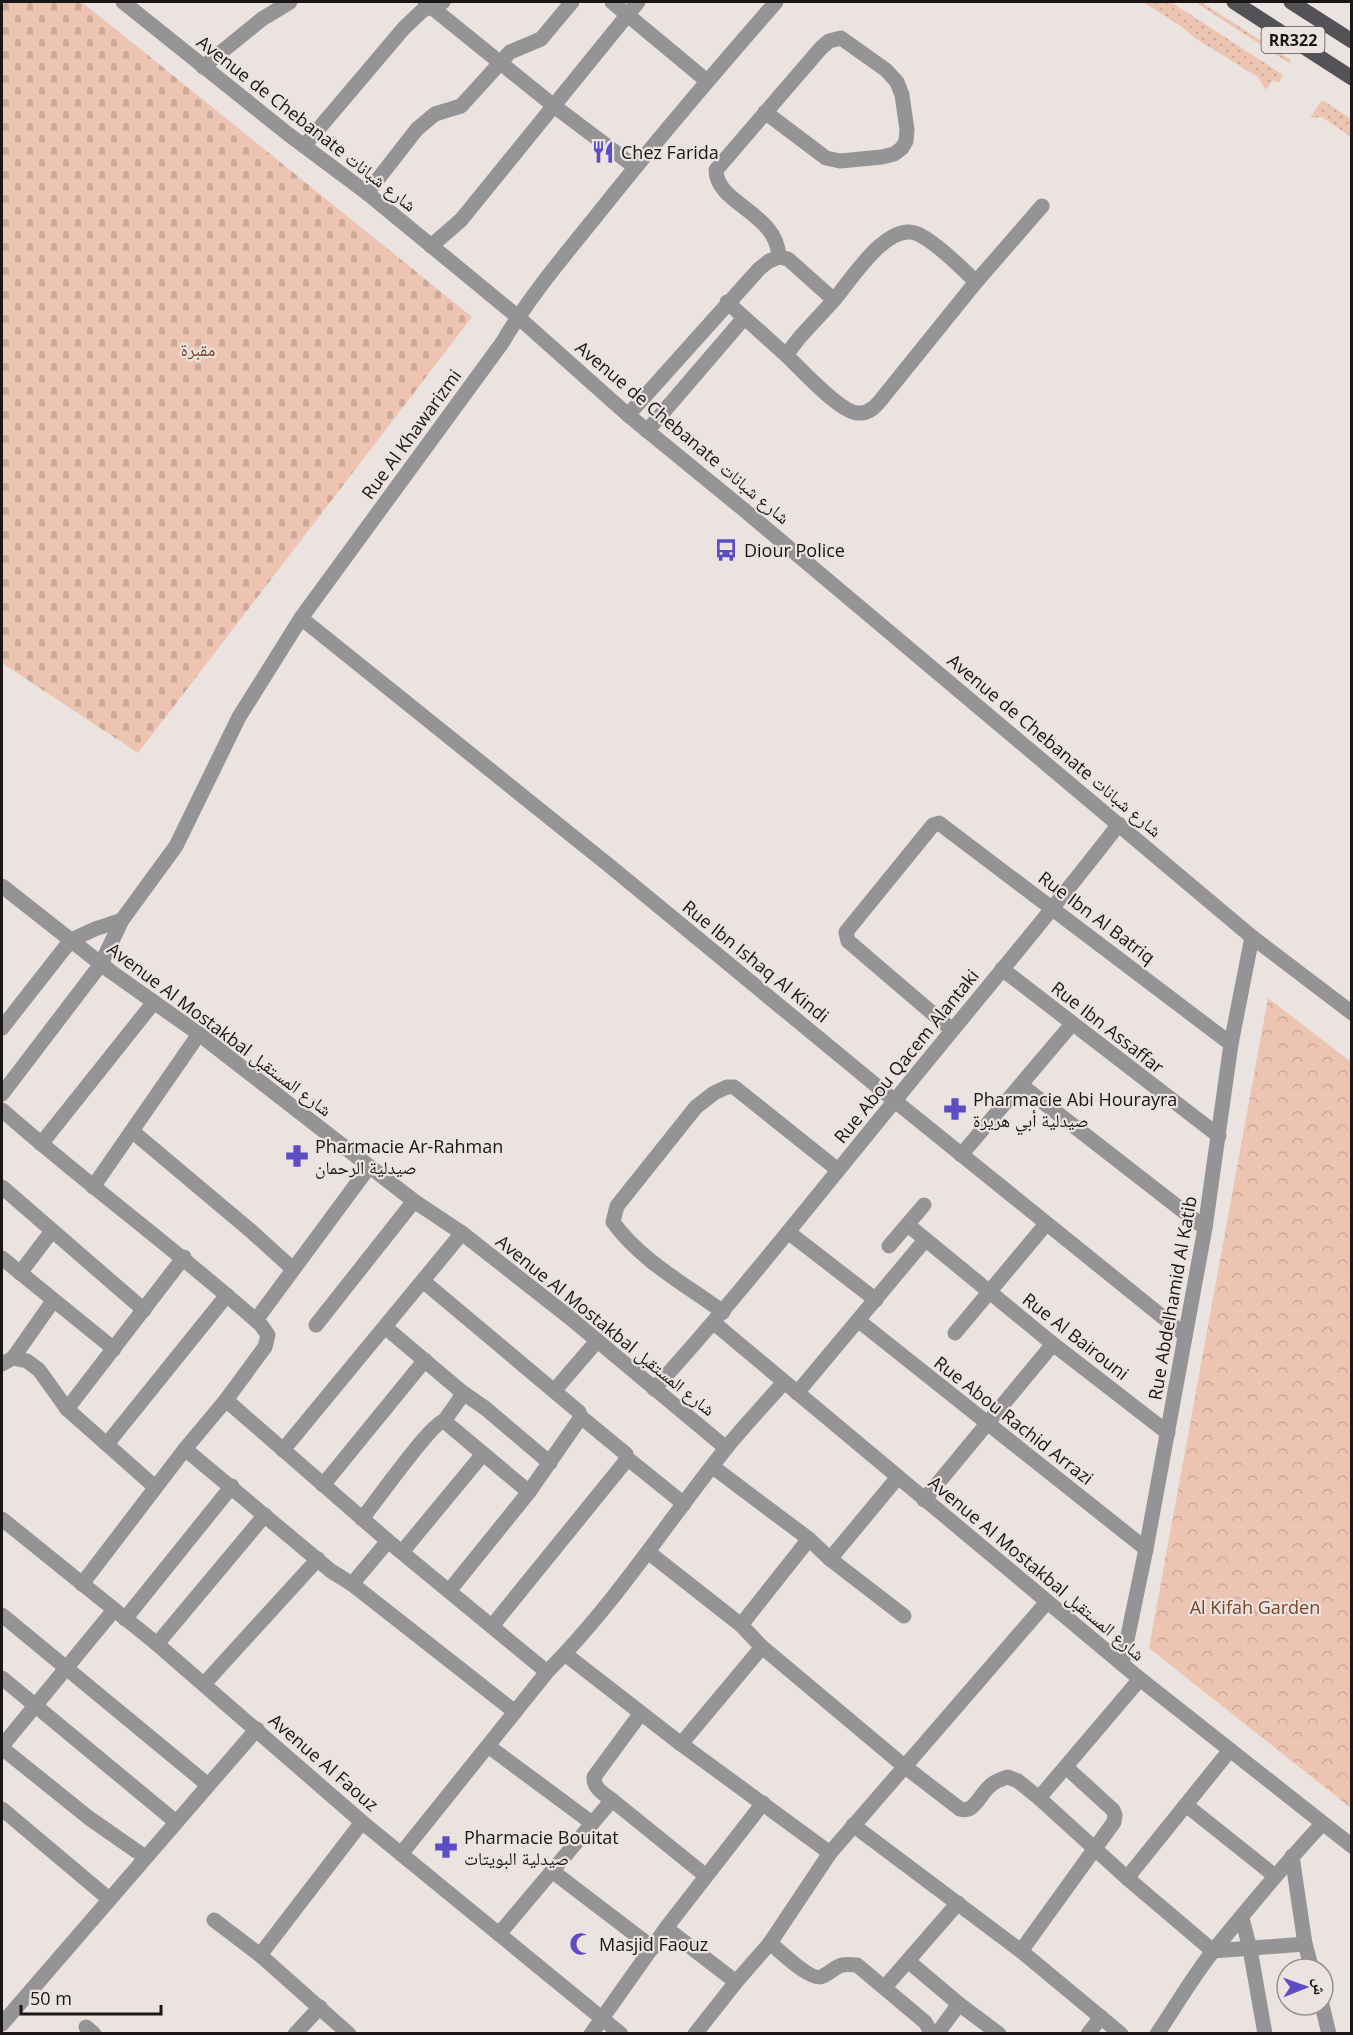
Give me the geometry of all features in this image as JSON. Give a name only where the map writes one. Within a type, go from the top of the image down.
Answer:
[{"type":"main road","name":"RR322","points":[[1234,2],[1352,78]]},
{"type":"main road","name":"RR322","points":[[1292,2],[1352,41]]},
{"type":"street","name":"Avenue de Chebanate شارع شبانات","points":[[123,2],[203,67],[367,193],[518,316],[628,415],[752,516],[1252,937],[1352,1013]]},
{"type":"street","points":[[203,67],[243,33],[267,8],[290,2]]},
{"type":"street","points":[[367,193],[417,129],[435,114],[461,106],[510,52],[541,39],[572,2]]},
{"type":"street","points":[[612,2],[707,81]]},
{"type":"street","points":[[431,246],[461,220],[638,2]]},
{"type":"street","name":"Rue Al Khawarizmi","points":[[2,1094],[101,964],[122,920],[176,846],[239,717],[301,618],[502,343],[518,316],[635,167],[776,2]]},
{"type":"street","points":[[304,146],[404,28],[433,3],[500,63],[635,167]]},
{"type":"street","points":[[765,111],[826,158],[858,160],[894,154],[902,148],[906,141],[905,110],[897,82],[886,70],[841,38],[829,41],[821,48],[765,111],[716,170],[716,177],[725,191],[773,233],[779,257]]},
{"type":"street","points":[[727,302],[767,336],[843,409],[856,414],[864,413],[873,409],[976,282],[1042,206]]},
{"type":"street","points":[[786,355],[880,245],[896,233],[907,231],[917,234],[956,263],[976,282]]},
{"type":"street","points":[[628,415],[727,302],[769,261],[779,257],[788,259],[834,300]]},
{"type":"street","points":[[647,431],[744,318]]},
{"type":"street","name":"Rue Ibn Ishaq Al Kindi","points":[[301,618],[611,867],[961,1155],[1185,1335]]},
{"type":"street","name":"Rue Ibn Al Batriq","points":[[952,1030],[845,936],[933,825],[939,824],[1231,1044]]},
{"type":"street","name":"Rue Abou Qacem Alantaki","points":[[654,1389],[719,1317],[1053,909],[1119,824]]},
{"type":"street","name":"Avenue Al Mostakbal شارع المستقبل","points":[[2,886],[101,964],[199,1034],[414,1201],[462,1233],[726,1448]]},
{"type":"street","points":[[2,1028],[71,940],[122,920]]},
{"type":"street","name":"Rue Abdelhamid Al Katib","points":[[1122,1664],[1146,1549],[1205,1228],[1231,1044],[1252,937]]},
{"type":"street","name":"Rue Ibn Assaffar","points":[[1002,969],[1219,1136]]},
{"type":"street","points":[[40,1144],[154,1002]]},
{"type":"street","points":[[961,1155],[1072,1024]]},
{"type":"street","points":[[93,1187],[199,1034]]},
{"type":"street","points":[[1021,1085],[1205,1228]]},
{"type":"street","name":"Avenue Al Mostakbal شارع المستقبل","points":[[838,1170],[734,1087],[727,1087],[714,1093],[696,1107],[617,1206],[613,1221],[624,1237],[719,1317],[797,1394],[1140,1679],[1352,1846]]},
{"type":"street","points":[[2,1110],[93,1187],[184,1257],[266,1329],[268,1341],[226,1400],[155,1487],[82,1584]]},
{"type":"street","points":[[132,1131],[293,1269]]},
{"type":"street","points":[[256,1320],[369,1167]]},
{"type":"street","points":[[2,1187],[144,1310]]},
{"type":"street","points":[[316,1325],[414,1201]]},
{"type":"street","points":[[889,1246],[924,1205]]},
{"type":"street","points":[[955,1333],[1046,1224]]},
{"type":"street","name":"Rue Al Bairouni","points":[[908,1225],[1053,1344],[1168,1433]]},
{"type":"street","points":[[52,1231],[8,1266],[114,1348]]},
{"type":"street","points":[[788,1232],[876,1300]]},
{"type":"street","points":[[283,1450],[462,1233]]},
{"type":"street","points":[[797,1394],[925,1240]]},
{"type":"street","points":[[68,1409],[184,1257]]},
{"type":"street","points":[[423,1281],[579,1412],[581,1417],[626,1454],[627,1458],[684,1504]]},
{"type":"street","points":[[107,1444],[227,1295]]},
{"type":"street","points":[[7,1361],[53,1300]]},
{"type":"street","name":"Rue Abou Rachid Arrazi","points":[[859,1321],[1146,1549]]},
{"type":"street","points":[[386,1327],[550,1463]]},
{"type":"street","points":[[554,1392],[597,1341]]},
{"type":"street","points":[[924,1500],[1053,1344]]},
{"type":"street","points":[[323,1485],[425,1360]]},
{"type":"street","points":[[7,1361],[27,1361],[39,1370],[68,1409],[155,1487]]},
{"type":"street","points":[[402,1854],[547,1672],[565,1654],[648,1552],[726,1448],[784,1382]]},
{"type":"street","points":[[362,1519],[423,1440],[439,1422],[444,1421],[462,1392]]},
{"type":"street","points":[[226,1400],[362,1519],[547,1672]]},
{"type":"street","points":[[449,1591],[529,1492],[581,1417]]},
{"type":"street","points":[[444,1421],[529,1492]]},
{"type":"street","points":[[185,1449],[331,1571],[352,1584],[515,1712]]},
{"type":"street","points":[[402,1552],[483,1454]]},
{"type":"street","points":[[492,1626],[627,1458]]},
{"type":"street","points":[[712,1467],[809,1539],[830,1559],[904,1616]]},
{"type":"street","points":[[830,1559],[898,1478]]},
{"type":"street","points":[[145,1857],[89,1818],[2,1747],[67,1668],[119,1615],[232,1486]]},
{"type":"street","points":[[157,1644],[265,1515]]},
{"type":"street","name":"Avenue Al Faouz","points":[[2,1519],[204,1683],[362,1822],[621,2034]]},
{"type":"street","points":[[741,1624],[809,1539]]},
{"type":"street","points":[[352,1584],[388,1541]]},
{"type":"street","points":[[648,1552],[741,1624],[762,1647],[904,1766],[964,1810],[970,1809],[990,1785],[1008,1777],[1018,1781],[1039,1798],[1127,1878],[1213,1951],[1305,1944]]},
{"type":"street","points":[[204,1683],[318,1559]]},
{"type":"street","points":[[695,2034],[735,1982],[770,1943],[830,1853],[1047,1602]]},
{"type":"street","points":[[2,1615],[208,1785]]},
{"type":"street","points":[[681,1744],[762,1647]]},
{"type":"street","points":[[565,1654],[681,1744],[830,1853]]},
{"type":"street","points":[[2,1678],[176,1822]]},
{"type":"street","points":[[1039,1798],[1067,1768],[1140,1679]]},
{"type":"street","points":[[641,1713],[594,1777],[594,1782],[597,1788],[706,1876]]},
{"type":"street","points":[[2,2024],[257,1729]]},
{"type":"street","points":[[488,1746],[592,1823]]},
{"type":"street","points":[[1127,1878],[1230,1750]]},
{"type":"street","points":[[1021,1951],[1095,1849],[1113,1822],[1115,1815],[1108,1805],[1067,1768]]},
{"type":"street","points":[[499,1934],[612,1800]]},
{"type":"street","points":[[591,2034],[666,1928],[763,1803]]},
{"type":"street","points":[[1186,1805],[1275,1876]]},
{"type":"street","points":[[2,1809],[109,1899]]},
{"type":"street","points":[[260,1955],[362,1822]]},
{"type":"street","points":[[1157,2034],[1213,1951],[1292,1856],[1322,1824]]},
{"type":"street","points":[[853,1825],[1021,1951],[1121,2034]]},
{"type":"street","points":[[1292,1856],[1309,1957]]},
{"type":"street","points":[[552,1871],[653,1948]]},
{"type":"street","points":[[885,1987],[958,1903]]},
{"type":"street","points":[[1242,1918],[1250,1949],[1265,2034]]},
{"type":"street","points":[[214,1920],[260,1955],[349,2034]]},
{"type":"street","points":[[666,1928],[735,1982]]},
{"type":"street","points":[[770,1943],[814,1977],[821,1978],[839,1966],[857,1965],[925,2022],[932,2034]]},
{"type":"street","points":[[908,1961],[958,2004],[999,2034]]},
{"type":"street","points":[[937,2034],[958,2004]]},
{"type":"street","points":[[295,2034],[320,2007]]},
{"type":"street","points":[[1088,2034],[1101,2017]]},
{"type":"street","points":[[1325,2017],[1329,2034]]},
{"type":"green space","name":"مقبرة","points":[[2,2],[82,2],[472,317],[138,753],[2,663]]},
{"type":"green space","points":[[1143,2],[1171,2],[1283,75],[1279,83],[1273,80],[1266,90],[1258,77]]},
{"type":"green space","points":[[1195,2],[1201,2],[1291,60],[1289,63]]},
{"type":"green space","points":[[1322,100],[1351,119],[1351,137],[1322,117],[1310,118]]},
{"type":"green space","name":"Al Kifah Garden","points":[[1268,998],[1351,1062],[1351,1808],[1149,1648]]},
{"type":"place","name":"Chez Farida","points":[[603,152]]},
{"type":"place","name":"Diour Police","points":[[726,550]]},
{"type":"place","name":"Pharmacie Abi Hourayra صيدلية أبي هريرة","points":[[955,1109]]},
{"type":"place","name":"Pharmacie Ar-Rahman صيدلية الرحمان","points":[[297,1156]]},
{"type":"place","name":"Pharmacie Bouitat صيدلية البويتات","points":[[446,1847]]},
{"type":"place","name":"Masjid Faouz","points":[[581,1944]]}]
